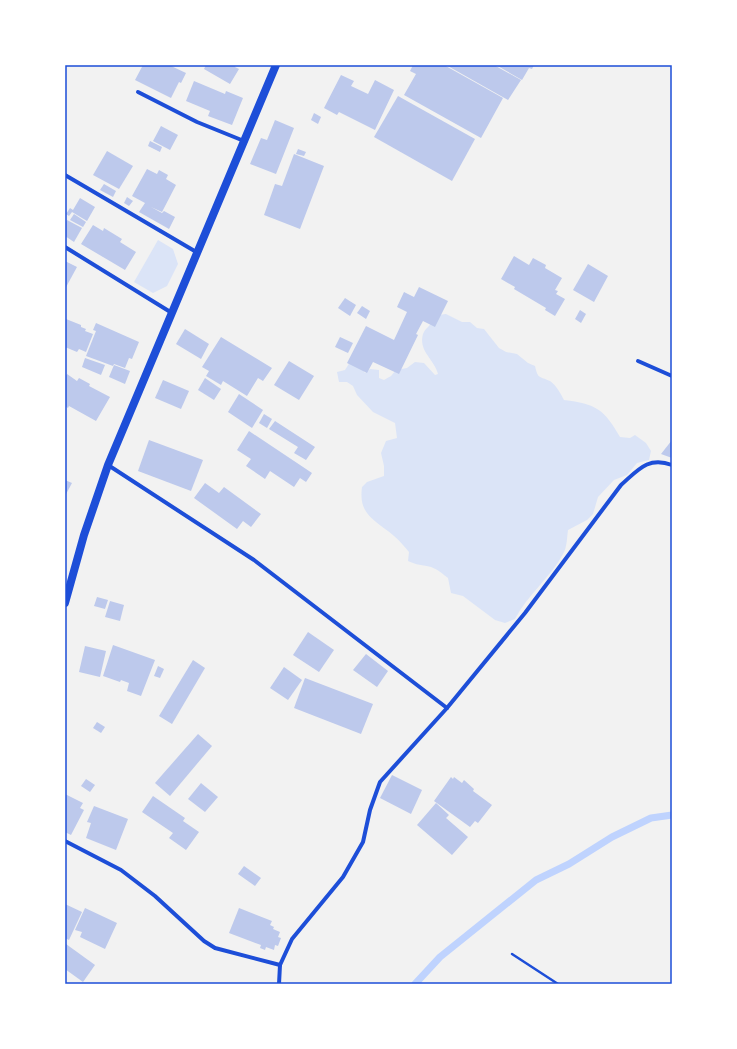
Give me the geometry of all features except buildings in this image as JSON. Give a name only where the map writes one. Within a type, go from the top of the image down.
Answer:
[{"type":"main road","points":[[65,603],[84,535],[108,465],[276,65]]},
{"type":"street","points":[[138,92],[197,122],[244,142]]},
{"type":"street","points":[[65,175],[198,253]]},
{"type":"street","points":[[65,247],[172,313]]},
{"type":"street","points":[[638,361],[672,376]]},
{"type":"street","points":[[279,984],[280,965],[292,940],[343,876],[363,842],[370,810],[380,782],[447,708],[525,613],[621,485],[641,468],[654,461],[672,465]]},
{"type":"street","points":[[108,465],[254,560],[447,708]]},
{"type":"street","points":[[65,841],[121,870],[155,896],[204,941],[215,948],[280,965]]},
{"type":"path","points":[[512,954],[558,984]]},
{"type":"shaded area","points":[[158,240],[173,249],[178,264],[167,286],[153,293],[134,282]]},
{"type":"shaded area","points":[[446,314],[462,322],[470,322],[477,328],[484,329],[499,348],[506,352],[517,354],[528,363],[535,366],[538,375],[550,381],[564,400],[592,406],[604,414],[620,437],[630,438],[635,435],[646,443],[651,451],[649,460],[637,463],[627,475],[614,480],[598,497],[593,514],[587,520],[568,530],[565,549],[558,562],[526,602],[515,619],[505,623],[495,620],[463,596],[451,593],[448,578],[438,570],[408,561],[409,552],[366,511],[361,497],[362,487],[367,482],[384,476],[384,466],[381,453],[386,441],[397,438],[395,423],[373,412],[357,395],[353,386],[347,382],[339,382],[337,372],[345,370],[350,362],[361,367],[365,373],[370,369],[379,370],[379,378],[384,380],[391,376],[396,370],[407,368],[415,362],[424,363],[435,375],[438,374],[424,350],[422,340],[424,332],[433,319],[439,315]]},
{"type":"waterway","points":[[415,984],[440,957],[536,880],[569,864],[612,837],[651,818],[672,815]]}]
